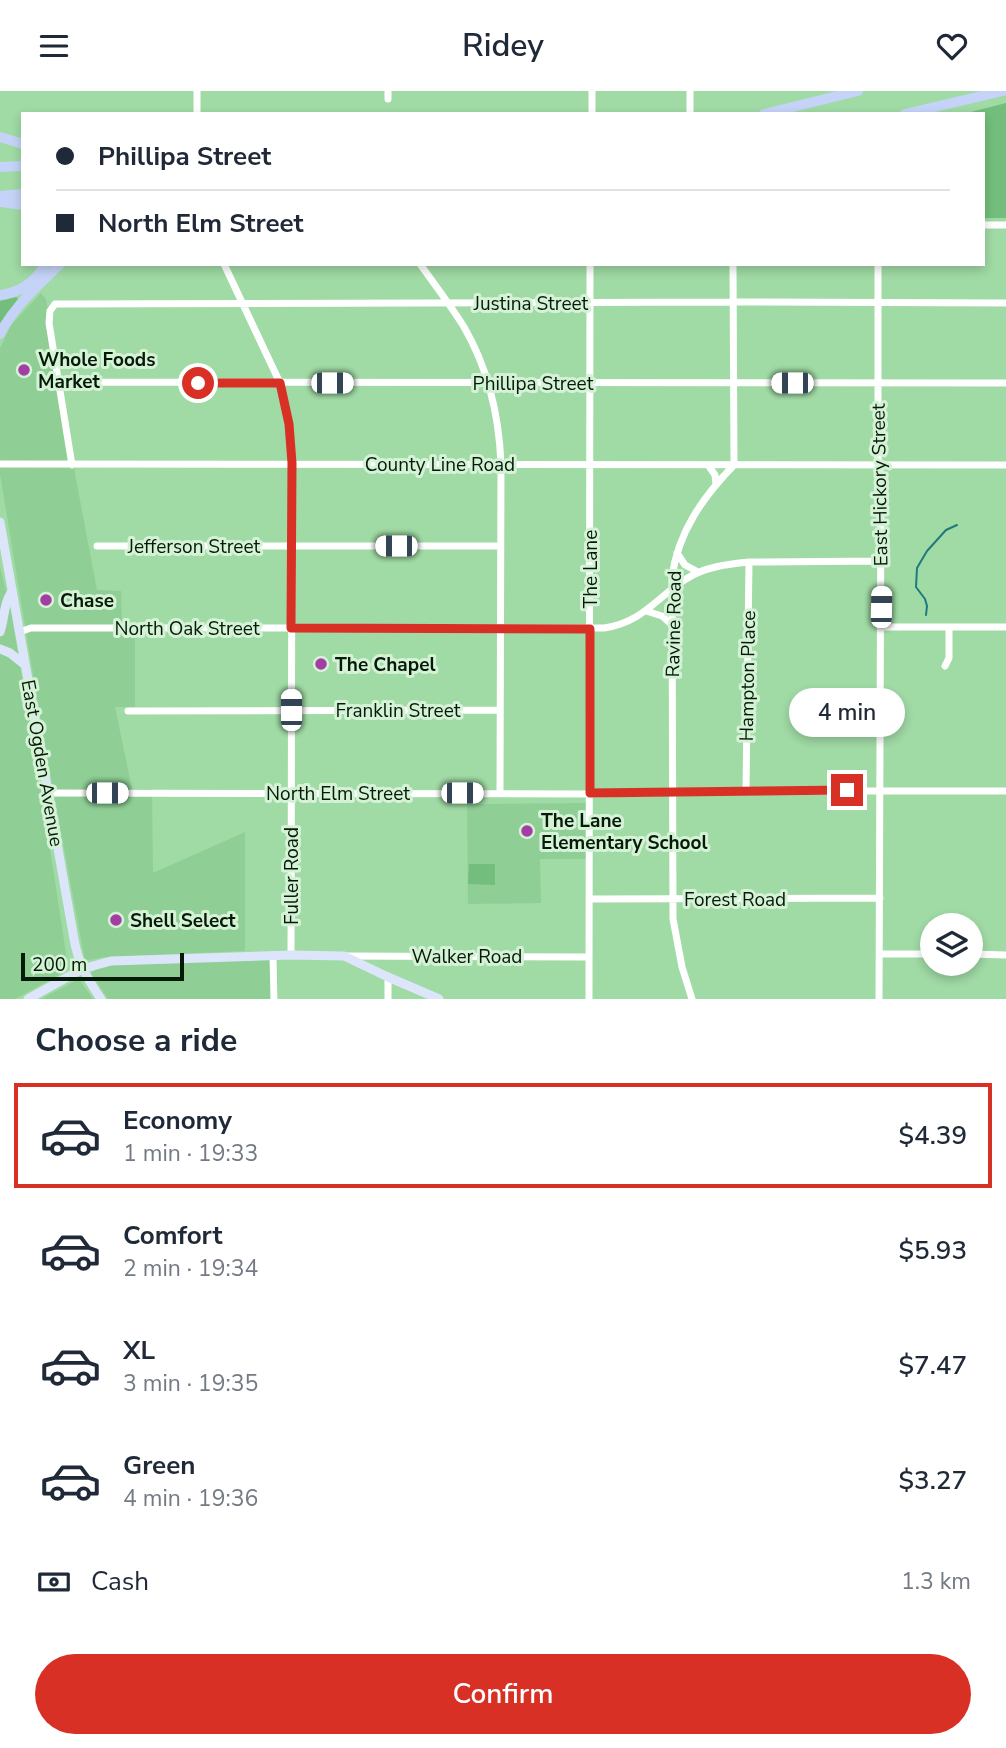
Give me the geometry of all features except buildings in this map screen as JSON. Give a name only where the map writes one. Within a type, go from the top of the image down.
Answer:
[{"type":"highway","points":[[772,112],[858,91]]},
{"type":"highway","points":[[914,112],[1003,91]]},
{"type":"highway","points":[[0,137],[21,142]]},
{"type":"highway","points":[[0,167],[21,166]]},
{"type":"highway","points":[[0,196],[21,194]]},
{"type":"highway","points":[[0,202],[21,205]]},
{"type":"highway","points":[[0,295],[23,288],[44,266]]},
{"type":"highway","points":[[0,334],[19,305],[58,266]]},
{"type":"main road","name":"East Ogden Avenue","points":[[0,522],[78,961],[101,999]]},
{"type":"main road","points":[[0,632],[4,623],[6,600],[12,591]]},
{"type":"main road","points":[[0,649],[25,665]]},
{"type":"main road","points":[[28,999],[82,969],[111,961],[273,955],[344,956],[439,999]]},
{"type":"street","points":[[197,91],[197,112]]},
{"type":"street","points":[[592,91],[592,112]]},
{"type":"street","points":[[690,91],[690,112]]},
{"type":"street","points":[[985,225],[1006,225]]},
{"type":"street","name":"Fuller Road","points":[[225,266],[280,383],[289,424],[292,463],[291,955]]},
{"type":"street","points":[[421,266],[474,345],[489,383],[497,418],[501,464],[500,793]]},
{"type":"street","name":"The Lane","points":[[590,266],[590,999]]},
{"type":"street","points":[[733,266],[734,465]]},
{"type":"street","name":"East Hickory Street","points":[[878,266],[877,457],[881,481],[879,999]]},
{"type":"street","name":"Justina Street","points":[[60,382],[49,323],[50,311],[55,304],[1006,303]]},
{"type":"street","points":[[60,382],[72,465]]},
{"type":"street","name":"Phillipa Street","points":[[60,382],[1006,383]]},
{"type":"street","name":"County Line Road","points":[[0,464],[1006,465]]},
{"type":"street","points":[[708,465],[715,475],[716,485]]},
{"type":"street","name":"Ravine Road","points":[[692,999],[673,919],[671,589],[673,569],[684,532],[716,485],[734,465]]},
{"type":"street","name":"Jefferson Street","points":[[97,546],[500,546]]},
{"type":"street","points":[[677,553],[685,565],[698,572]]},
{"type":"street","name":"North Oak Street","points":[[19,632],[29,628],[590,629],[614,627],[646,611],[671,589],[698,572],[731,563],[881,561]]},
{"type":"street","name":"Hampton Place","points":[[746,790],[749,562]]},
{"type":"street","points":[[646,611],[662,616],[671,624]]},
{"type":"street","points":[[880,627],[1006,627]]},
{"type":"street","points":[[945,666],[949,657],[949,627]]},
{"type":"street","name":"Franklin Street","points":[[128,711],[500,711]]},
{"type":"street","name":"North Elm Street","points":[[48,793],[1006,791]]},
{"type":"street","name":"Forest Road","points":[[590,899],[880,898]]},
{"type":"street","points":[[880,954],[920,954]]},
{"type":"street","points":[[983,954],[1006,954]]},
{"type":"street","points":[[273,955],[274,999]]},
{"type":"street","name":"Walker Road","points":[[344,956],[589,957]]},
{"type":"street","points":[[388,978],[388,999]]},
{"type":"shaded area","points":[[1006,103],[1006,218],[985,218],[985,112],[971,112]]},
{"type":"shaded area","points":[[41,293],[46,299],[97,590],[121,591],[122,626],[135,626],[135,707],[115,707],[132,789],[152,789],[153,873],[245,832],[245,951],[104,957],[85,961],[43,735],[0,474],[0,348],[11,325]]},
{"type":"shaded area","points":[[16,297],[18,299],[0,324],[0,301]]},
{"type":"shaded area","points":[[0,566],[11,612],[67,960],[59,975],[15,999],[0,999]]},
{"type":"shaded area","name":"The Lane Elementary School","points":[[588,803],[587,859],[540,859],[541,903],[468,904],[467,804]]},
{"type":"shaded area","points":[[469,864],[495,864],[495,885],[468,884]]},
{"type":"shaded area","points":[[277,959],[278,999],[108,999],[91,973],[111,965]]},
{"type":"shaded area","points":[[79,979],[93,999],[41,999]]},
{"type":"waterway","points":[[926,615],[925,599],[916,587],[917,568],[927,551],[946,530],[957,525]]},
{"type":"place","name":"Whole Foods Market","points":[[24,370]]},
{"type":"place","name":"Chase","points":[[46,600]]},
{"type":"place","name":"The Chapel","points":[[321,664]]},
{"type":"place","name":"The Lane Elementary School","points":[[527,831]]},
{"type":"place","name":"Shell Select","points":[[116,920]]},
{"type":"route","points":[[198,383],[280,383],[289,424],[292,463],[291,628],[590,629],[590,793],[847,790]]}]
